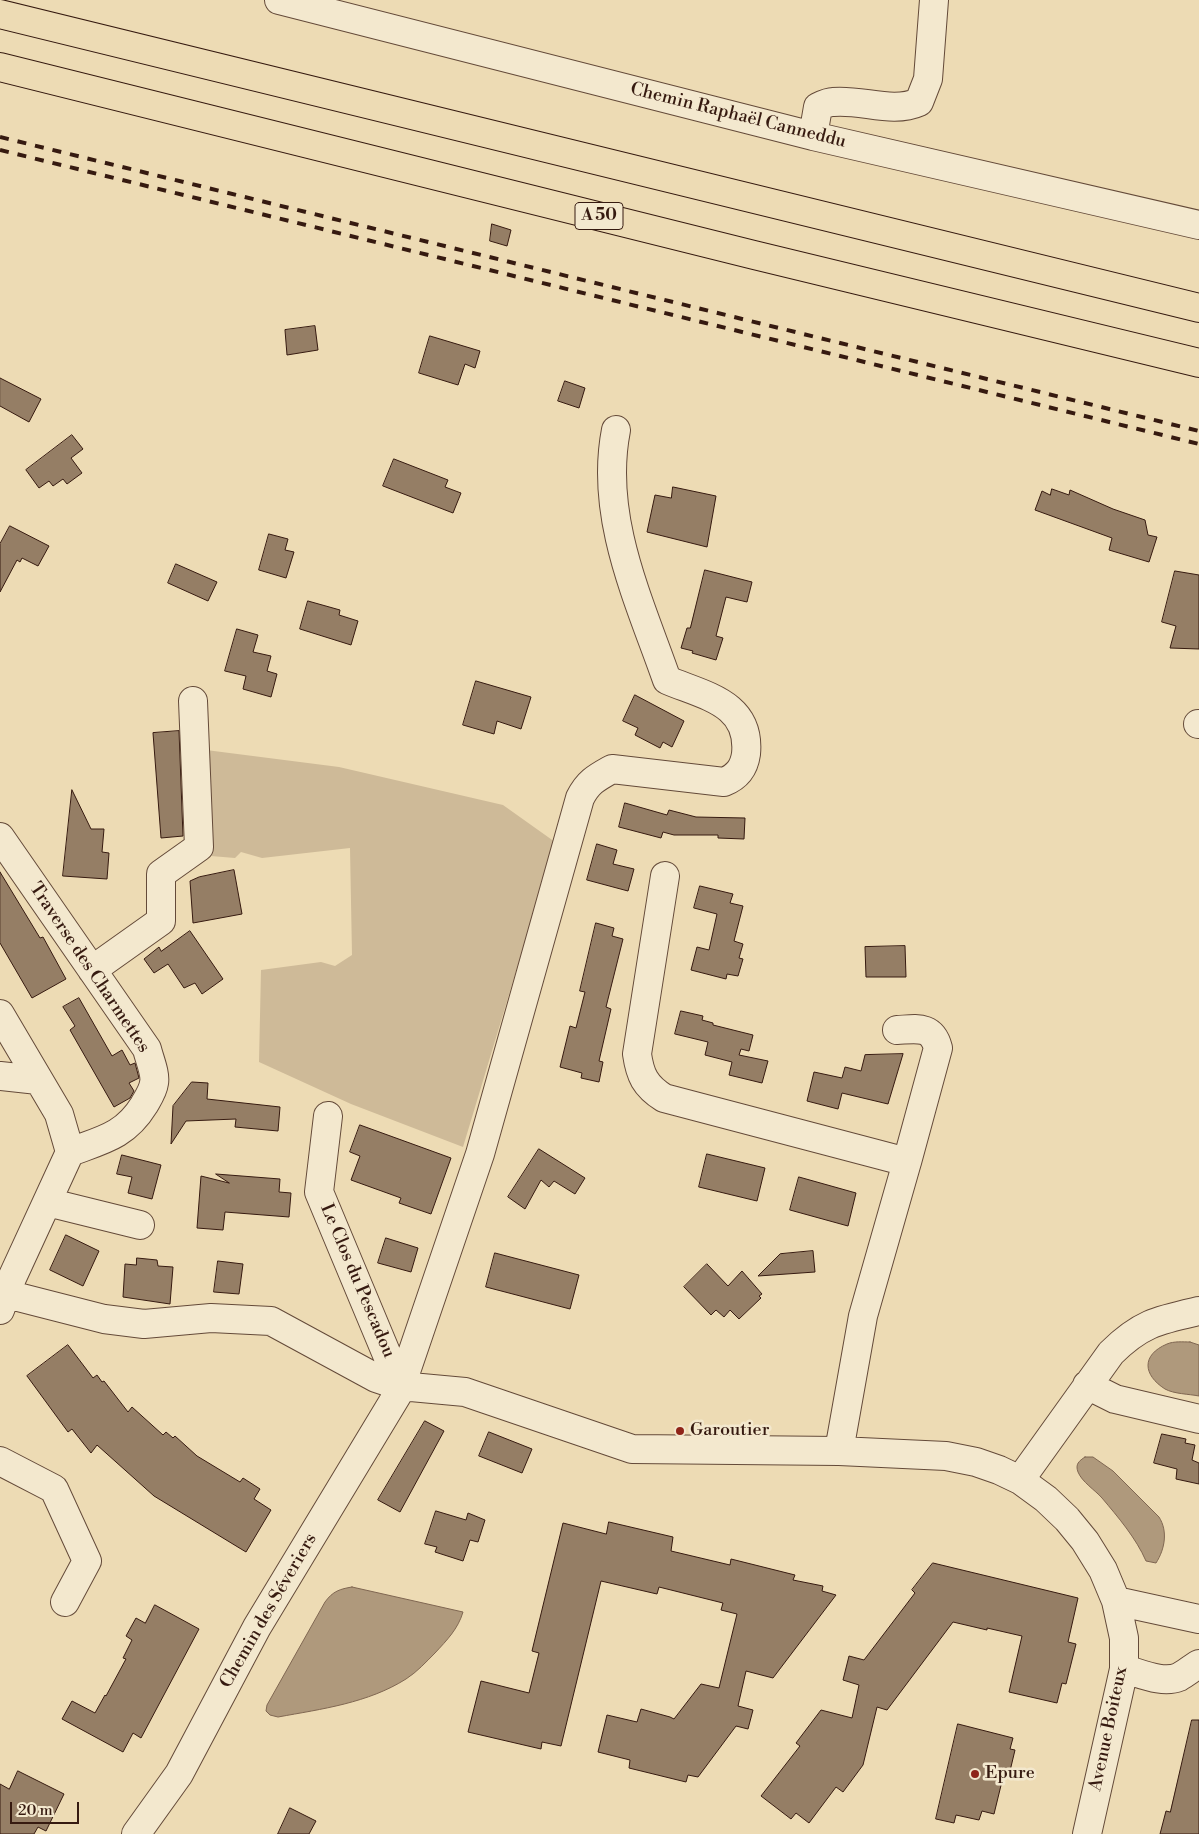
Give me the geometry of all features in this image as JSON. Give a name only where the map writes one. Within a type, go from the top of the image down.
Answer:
[{"type":"highway","points":[[0,14],[1199,308]]},
{"type":"highway","name":"A 50","points":[[0,67],[754,255],[1199,363]]},
{"type":"street","name":"Chemin Raphaël Canneddu","points":[[279,0],[812,136],[1199,225]]},
{"type":"street","points":[[812,136],[818,107],[832,102],[897,107],[910,106],[919,102],[928,79],[934,0]]},
{"type":"street","name":"Chemin des Séveriers","points":[[136,1834],[179,1774],[257,1627],[399,1392],[480,1154],[580,798],[586,786],[612,769],[724,782],[734,779],[742,769],[747,743],[745,728],[740,718],[721,703],[667,680],[627,568],[612,503],[612,452],[616,430]]},
{"type":"street","points":[[92,970],[161,921],[161,874],[199,848],[193,701]]},
{"type":"street","name":"Traverse des Charmettes","points":[[0,837],[147,1049],[154,1082],[149,1097],[137,1116],[115,1135],[70,1152]]},
{"type":"street","points":[[665,876],[637,1054],[644,1081],[653,1091],[664,1098],[907,1162]]},
{"type":"street","points":[[0,1014],[59,1114],[70,1152],[4,1290]]},
{"type":"street","points":[[838,1451],[863,1316],[938,1048],[936,1038],[922,1029],[897,1030]]},
{"type":"street","points":[[0,1076],[38,1080]]},
{"type":"street","name":"Le Clos du Pescadou","points":[[328,1116],[319,1192],[400,1386]]},
{"type":"street","points":[[47,1202],[140,1225]]},
{"type":"street","name":"Avenue Boiteux","points":[[4,1290],[18,1297],[104,1319],[144,1324],[211,1318],[271,1321],[376,1378],[400,1386],[465,1392],[632,1449],[838,1451],[946,1456],[999,1470],[1020,1480],[1046,1499],[1067,1519],[1085,1541],[1103,1570],[1116,1601],[1124,1638],[1124,1669],[1087,1834]]},
{"type":"street","points":[[1020,1480],[1111,1353],[1124,1340],[1156,1321],[1199,1311]]},
{"type":"street","points":[[1088,1384],[1114,1399],[1199,1420]]},
{"type":"street","points":[[0,1461],[54,1489],[87,1561],[65,1602]]},
{"type":"street","points":[[1116,1601],[1199,1619]]},
{"type":"street","points":[[1124,1669],[1161,1679],[1169,1679],[1178,1677],[1199,1664]]},
{"type":"shaded area","points":[[206,750],[339,767],[503,805],[555,842],[463,1147],[351,1104],[259,1062],[261,970],[321,962],[335,966],[352,955],[350,848],[262,858],[241,852],[235,858],[211,856]]},
{"type":"shaded area","points":[[1173,1342],[1190,1342],[1199,1345],[1199,1396],[1169,1391],[1152,1378],[1149,1372],[1149,1359],[1159,1349]]},
{"type":"shaded area","points":[[1085,1457],[1093,1457],[1113,1471],[1159,1517],[1164,1528],[1164,1540],[1162,1552],[1156,1563],[1146,1561],[1132,1536],[1120,1520],[1080,1476],[1077,1465]]},
{"type":"shaded area","points":[[352,1587],[463,1612],[448,1639],[421,1667],[406,1679],[376,1694],[344,1704],[278,1717],[270,1715],[266,1711],[267,1705],[325,1602],[337,1591]]},
{"type":"building","points":[[492,224],[511,230],[507,246],[490,241]]},
{"type":"building","points":[[315,326],[318,350],[287,355],[285,330]]},
{"type":"building","points":[[430,336],[480,351],[475,368],[465,364],[458,385],[419,373]]},
{"type":"building","points":[[0,378],[41,399],[29,422],[0,406]]},
{"type":"building","points":[[565,381],[585,388],[579,408],[558,401]]},
{"type":"building","points":[[72,435],[83,449],[71,458],[82,473],[67,484],[63,479],[53,486],[49,481],[39,488],[26,470]]},
{"type":"building","points":[[394,459],[448,480],[445,487],[461,493],[453,513],[383,486]]},
{"type":"building","points":[[673,487],[716,496],[707,547],[647,532],[655,495],[671,498]]},
{"type":"building","points":[[1052,489],[1069,495],[1070,490],[1113,509],[1145,520],[1148,535],[1157,537],[1149,562],[1109,550],[1112,538],[1035,510],[1042,491],[1050,495]]},
{"type":"building","points":[[10,526],[49,546],[38,566],[22,558],[20,562],[17,560],[0,592],[0,544]]},
{"type":"building","points":[[269,534],[288,539],[285,550],[294,552],[286,578],[259,570]]},
{"type":"building","points":[[176,564],[217,582],[208,601],[168,583]]},
{"type":"building","points":[[705,570],[752,582],[747,602],[726,597],[716,636],[723,638],[716,660],[681,648],[687,628],[690,628]]},
{"type":"building","points":[[1175,571],[1199,575],[1199,649],[1170,648],[1176,626],[1162,622]]},
{"type":"building","points":[[308,601],[340,610],[339,615],[358,621],[351,645],[300,629]]},
{"type":"building","points":[[237,629],[258,635],[253,652],[271,656],[267,671],[277,674],[271,697],[243,689],[246,676],[225,671]]},
{"type":"building","points":[[476,681],[531,697],[521,729],[497,721],[494,734],[463,725]]},
{"type":"building","points":[[635,695],[684,721],[672,747],[663,742],[660,748],[635,735],[638,728],[623,721]]},
{"type":"building","points":[[179,731],[183,836],[161,838],[153,733]]},
{"type":"building","points":[[72,790],[91,829],[104,829],[102,852],[109,853],[107,879],[63,876]]},
{"type":"building","points":[[625,803],[667,815],[669,810],[696,817],[745,818],[744,839],[718,838],[718,835],[674,835],[663,832],[661,838],[619,827]]},
{"type":"building","points":[[597,844],[617,850],[613,864],[634,869],[628,891],[587,880]]},
{"type":"building","points":[[234,870],[242,914],[193,923],[190,881],[199,877]]},
{"type":"building","points":[[0,872],[40,938],[43,937],[66,979],[32,998],[0,943]]},
{"type":"building","points":[[700,886],[733,894],[730,903],[743,906],[734,941],[743,944],[739,958],[743,959],[738,976],[727,974],[726,979],[691,970],[697,947],[709,950],[717,914],[694,908]]},
{"type":"building","points":[[596,923],[614,928],[612,936],[623,939],[606,1007],[611,1009],[599,1061],[603,1062],[599,1082],[581,1078],[582,1073],[560,1067],[570,1026],[576,1028],[585,992],[580,991]]},
{"type":"building","points":[[190,931],[223,979],[202,994],[195,983],[184,988],[168,964],[154,973],[144,959],[159,947],[161,951]]},
{"type":"building","points":[[905,946],[906,977],[866,977],[865,947]]},
{"type":"building","points":[[79,998],[112,1056],[122,1050],[130,1065],[135,1063],[139,1078],[129,1083],[134,1091],[130,1098],[114,1107],[70,1030],[75,1026],[63,1007]]},
{"type":"building","points":[[681,1011],[703,1016],[702,1020],[713,1023],[713,1025],[753,1035],[749,1051],[741,1049],[739,1055],[768,1061],[762,1083],[729,1075],[732,1062],[705,1055],[708,1042],[675,1034]]},
{"type":"building","points":[[903,1054],[888,1104],[842,1093],[838,1109],[807,1101],[814,1072],[842,1078],[845,1067],[861,1071],[865,1055]]},
{"type":"building","points":[[192,1082],[208,1083],[207,1099],[280,1107],[278,1131],[235,1127],[236,1119],[186,1121],[171,1144],[173,1106]]},
{"type":"building","points":[[360,1125],[451,1158],[431,1214],[399,1203],[401,1198],[351,1180],[360,1156],[350,1152]]},
{"type":"building","points":[[539,1149],[585,1178],[575,1194],[554,1181],[549,1187],[541,1180],[525,1209],[508,1197]]},
{"type":"building","points":[[707,1154],[765,1168],[757,1201],[699,1187]]},
{"type":"building","points":[[122,1155],[161,1165],[152,1199],[128,1193],[132,1177],[117,1174]]},
{"type":"building","points":[[216,1174],[280,1179],[279,1192],[291,1193],[289,1217],[225,1212],[223,1230],[197,1228],[201,1176],[229,1183]]},
{"type":"building","points":[[799,1177],[856,1193],[848,1226],[790,1210]]},
{"type":"building","points":[[66,1235],[99,1251],[83,1286],[50,1270]]},
{"type":"building","points":[[386,1238],[418,1248],[411,1272],[378,1263]]},
{"type":"building","points":[[813,1251],[815,1272],[758,1276],[780,1254]]},
{"type":"building","points":[[495,1253],[579,1275],[570,1309],[486,1287]]},
{"type":"building","points":[[137,1258],[157,1260],[158,1266],[173,1267],[170,1304],[123,1297],[125,1264],[136,1265]]},
{"type":"building","points":[[218,1261],[243,1264],[239,1294],[214,1292]]},
{"type":"building","points":[[707,1264],[728,1286],[742,1271],[762,1294],[759,1296],[761,1298],[739,1319],[730,1310],[724,1317],[716,1310],[711,1315],[684,1287]]},
{"type":"building","points":[[68,1345],[93,1378],[97,1375],[102,1382],[104,1381],[128,1412],[132,1407],[163,1435],[166,1432],[173,1438],[175,1436],[197,1456],[240,1482],[243,1478],[260,1489],[254,1499],[271,1510],[246,1552],[154,1496],[97,1445],[91,1453],[72,1429],[68,1432],[27,1376]]},
{"type":"building","points":[[425,1421],[444,1431],[400,1512],[378,1500]]},
{"type":"building","points":[[489,1432],[532,1449],[522,1473],[479,1456]]},
{"type":"building","points":[[1162,1434],[1186,1439],[1185,1443],[1195,1445],[1192,1460],[1199,1463],[1199,1484],[1176,1479],[1177,1469],[1154,1463]]},
{"type":"building","points":[[436,1511],[466,1520],[468,1513],[485,1520],[478,1542],[470,1540],[463,1561],[435,1552],[437,1547],[425,1544]]},
{"type":"building","points":[[609,1522],[673,1537],[671,1551],[730,1565],[731,1559],[795,1575],[793,1580],[823,1586],[822,1591],[836,1595],[773,1678],[746,1671],[738,1706],[753,1710],[748,1729],[736,1726],[698,1777],[688,1775],[686,1782],[629,1768],[630,1760],[598,1752],[607,1715],[637,1722],[641,1709],[674,1719],[701,1684],[719,1688],[737,1614],[721,1610],[723,1603],[659,1587],[657,1594],[601,1581],[561,1746],[542,1742],[541,1749],[468,1732],[481,1681],[529,1693],[539,1653],[532,1651],[563,1523],[606,1534]]},
{"type":"building","points":[[933,1563],[1078,1598],[1068,1642],[1076,1644],[1066,1684],[1062,1683],[1057,1703],[1009,1692],[1022,1636],[953,1622],[887,1710],[877,1707],[863,1765],[843,1792],[836,1787],[809,1823],[796,1813],[791,1819],[761,1796],[800,1746],[796,1743],[821,1710],[852,1718],[859,1685],[843,1680],[849,1656],[864,1660],[915,1593],[912,1590]]},
{"type":"building","points":[[155,1605],[199,1629],[141,1738],[133,1733],[123,1752],[62,1719],[72,1701],[95,1713],[126,1659],[123,1658],[132,1640],[126,1636],[136,1618],[145,1623]]},
{"type":"building","points":[[1192,1720],[1199,1720],[1199,1834],[1160,1834],[1166,1811],[1170,1812]]},
{"type":"building","name":"Epure","points":[[958,1724],[1013,1738],[1010,1749],[1015,1750],[1010,1771],[1005,1769],[994,1814],[982,1811],[979,1820],[956,1815],[954,1823],[936,1819]]},
{"type":"building","points":[[18,1771],[64,1794],[46,1831],[38,1827],[34,1834],[0,1834],[0,1784],[9,1789]]},
{"type":"building","points":[[290,1808],[316,1821],[309,1834],[278,1834]]},
{"type":"railway","points":[[0,137],[1199,431]]},
{"type":"railway","points":[[0,150],[1199,444]]},
{"type":"place","name":"Garoutier","points":[[680,1431]]},
{"type":"place","name":"Epure","points":[[975,1774]]}]
